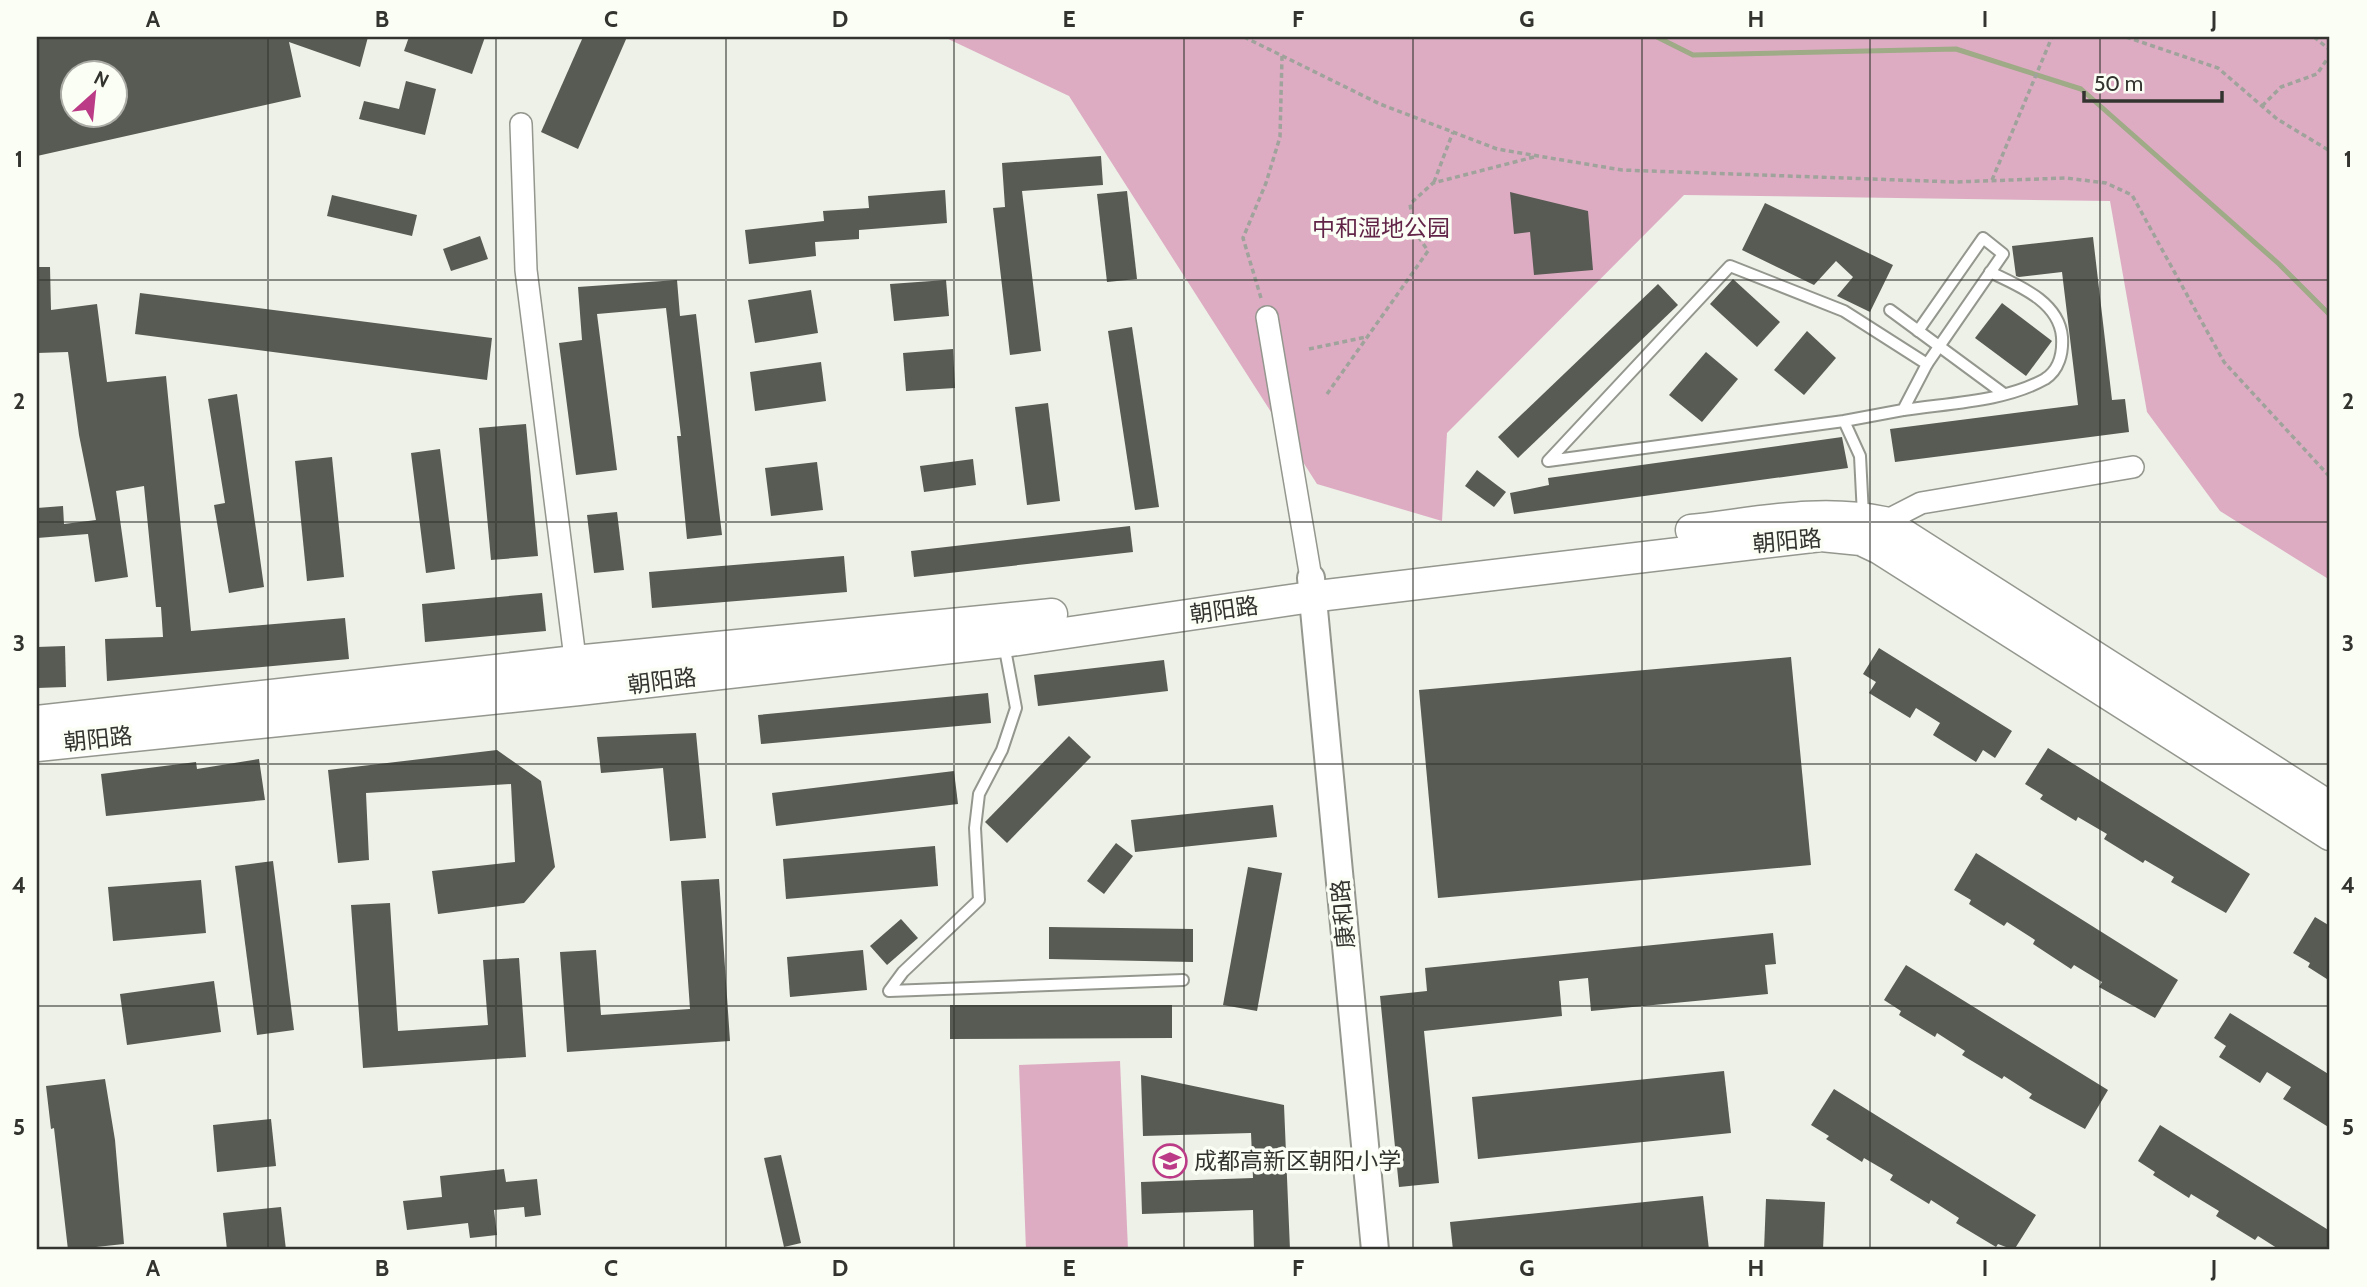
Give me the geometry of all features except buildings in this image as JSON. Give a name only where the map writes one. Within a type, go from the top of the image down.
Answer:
[{"type":"main road","name":"朝阳路","points":[[37,721],[1004,642],[1312,587],[1810,516],[1851,514],[1874,520]]},
{"type":"main road","points":[[1874,520],[2330,807]]},
{"type":"main road","name":"朝阳路","points":[[37,746],[1011,620],[1821,536],[1861,540],[2330,835]]},
{"type":"street","points":[[521,124],[526,270],[577,676]]},
{"type":"street","points":[[1267,317],[1312,587]]},
{"type":"street","points":[[1874,520],[1921,503],[2133,467]]},
{"type":"street","name":"康和路","points":[[1312,587],[1375,1250]]},
{"type":"lane","points":[[1903,410],[1927,364],[2003,254],[1983,238],[1918,331]]},
{"type":"lane","points":[[1927,364],[1844,311],[1730,266],[1548,461],[1844,421],[2004,394],[2047,378],[2062,358],[2062,333],[2052,313],[2030,290],[1990,272]]},
{"type":"lane","points":[[1890,310],[2004,394]]},
{"type":"lane","points":[[1844,421],[1860,456],[1874,520]]},
{"type":"lane","points":[[1004,642],[1016,708],[1002,751],[979,794],[975,840],[979,900],[903,972],[889,991],[1183,980]]},
{"type":"path","points":[[1244,37],[1380,104],[1497,149],[1538,156],[1622,170],[1992,181],[2066,178],[2106,183],[2132,195],[2224,362],[2330,477]]},
{"type":"path","points":[[1992,181],[2052,37]]},
{"type":"path","points":[[2126,37],[2218,68],[2262,106],[2330,151]]},
{"type":"path","points":[[2262,106],[2281,87],[2317,74],[2330,53],[2314,37]]},
{"type":"path","points":[[1267,317],[1243,239],[1266,183],[1280,137],[1283,56]]},
{"type":"path","points":[[1327,394],[1428,251],[1414,230],[1410,204],[1433,183],[1453,132]]},
{"type":"path","points":[[1433,183],[1538,156]]},
{"type":"path","points":[[1309,349],[1368,337]]},
{"type":"green space","name":"中和湿地公园","points":[[944,37],[2330,37],[2330,580],[2220,511],[2147,412],[2110,201],[1684,195],[1447,433],[1442,521],[1317,484],[1069,96]]},
{"type":"green space","points":[[1120,1061],[1128,1250],[1026,1250],[1019,1065]]},
{"type":"waterway","points":[[1657,37],[1693,55],[1956,49],[2081,89],[2279,264],[2330,315]]},
{"type":"place","name":"成都高新区朝阳小学","points":[[1170,1161]]}]
